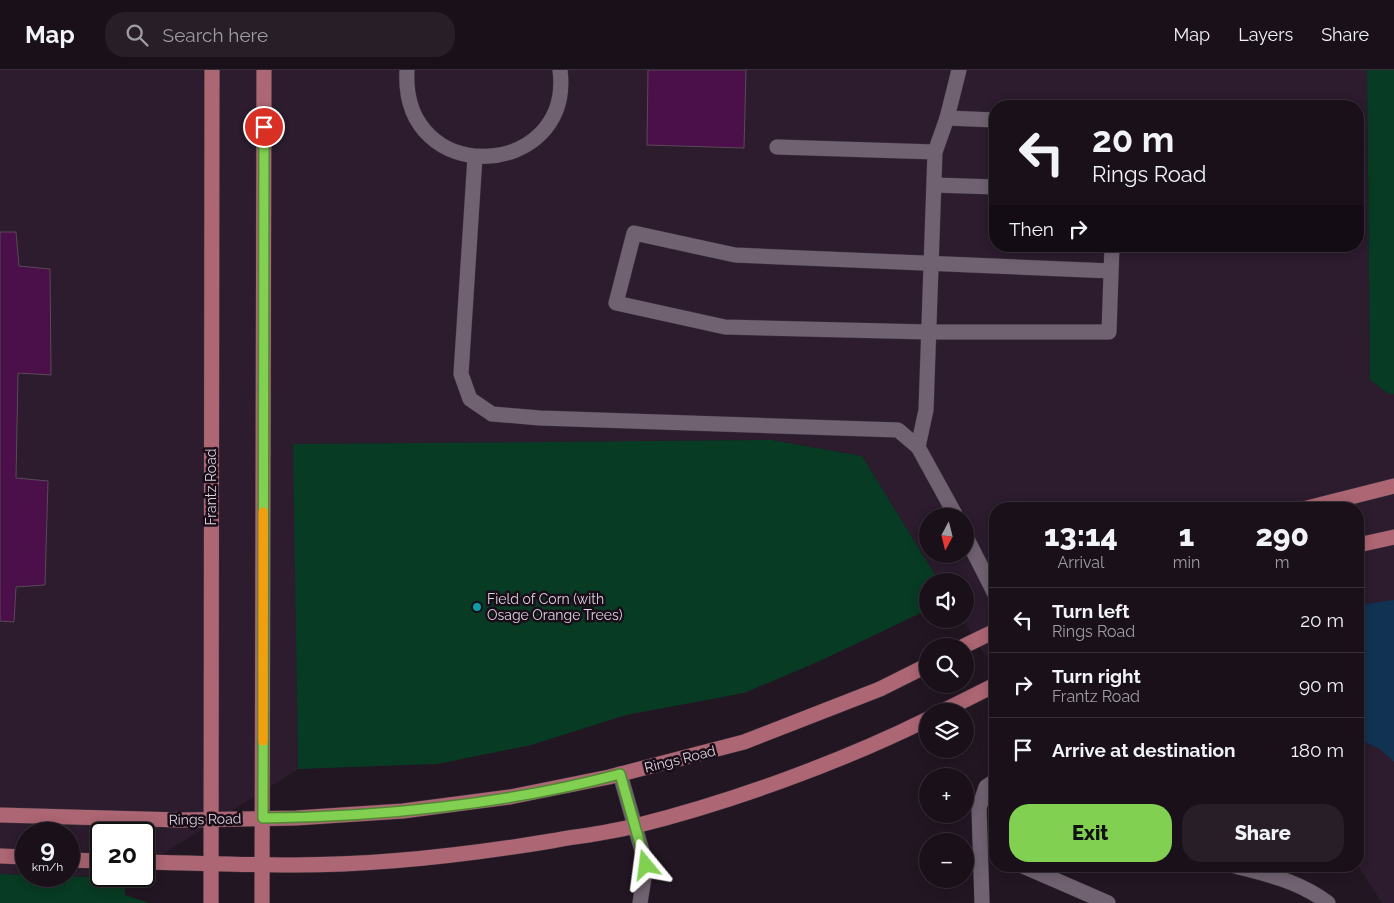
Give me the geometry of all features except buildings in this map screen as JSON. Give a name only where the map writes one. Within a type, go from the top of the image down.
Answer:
[{"type":"main road","name":"Frantz Road","points":[[210,903],[212,70]]},
{"type":"main road","points":[[262,903],[264,70]]},
{"type":"main road","points":[[1331,502],[1394,486]]},
{"type":"main road","points":[[1364,544],[1394,536]]},
{"type":"main road","points":[[974,641],[989,634]]},
{"type":"main road","name":"Rings Road","points":[[0,815],[210,820],[403,811],[510,796],[620,774],[744,742],[880,689],[919,670]]},
{"type":"main road","points":[[959,703],[989,688]]},
{"type":"main road","points":[[155,862],[295,865],[416,858],[512,848],[635,826],[749,792],[854,752],[919,723]]},
{"type":"main road","points":[[0,856],[15,857]]},
{"type":"lane","points":[[407,70],[406,89],[413,114],[428,135],[450,150],[475,157],[501,156],[524,147],[544,130],[557,108],[562,83],[560,70]]},
{"type":"lane","points":[[918,447],[926,410],[935,152],[947,118],[959,70]]},
{"type":"lane","points":[[947,118],[989,120]]},
{"type":"lane","points":[[777,147],[935,152]]},
{"type":"lane","points":[[475,157],[461,374],[470,399],[492,414],[540,418],[898,430],[918,447],[952,508]]},
{"type":"lane","points":[[934,185],[989,187]]},
{"type":"lane","points":[[1111,271],[735,255],[634,233],[616,303],[725,326],[928,332],[1108,332],[1111,271],[1112,252]]},
{"type":"lane","points":[[974,553],[989,582]]},
{"type":"lane","points":[[620,774],[646,865],[640,903]]},
{"type":"lane","points":[[982,903],[979,808],[986,787],[989,785]]},
{"type":"lane","points":[[980,849],[989,853]]},
{"type":"lane","points":[[1037,872],[1108,903]]},
{"type":"lane","points":[[1259,872],[1287,879],[1312,891],[1328,903]]},
{"type":"shaded area","points":[[0,70],[1367,70],[1370,380],[1389,394],[1394,394],[1394,903],[1382,903],[1362,872],[1364,872],[1364,502],[989,502],[989,661],[968,628],[974,628],[974,573],[934,573],[928,563],[974,563],[974,508],[919,508],[919,549],[862,456],[772,440],[294,444],[298,769],[155,859],[155,822],[90,822],[90,877],[80,876],[80,822],[15,822],[15,875],[0,874]]},
{"type":"green space","points":[[1367,70],[1394,70],[1394,394],[1389,394],[1370,380]]},
{"type":"green space","points":[[772,440],[862,456],[919,549],[919,563],[928,563],[934,573],[919,573],[919,614],[822,660],[744,693],[626,715],[531,745],[437,764],[298,769],[293,444]]},
{"type":"green space","points":[[0,874],[15,874],[15,887],[80,887],[80,877],[90,877],[90,887],[125,887],[125,895],[149,903],[0,903]]},
{"type":"water","points":[[1394,600],[1394,762],[1380,749],[1364,742],[1364,605]]},
{"type":"slow traffic","points":[[263,512],[263,741]]},
{"type":"place","name":"Field of Corn (with Osage Orange Trees)","points":[[477,607]]},
{"type":"route","points":[[264,127],[263,818],[296,818],[403,811],[510,796],[620,774],[646,865]]}]
